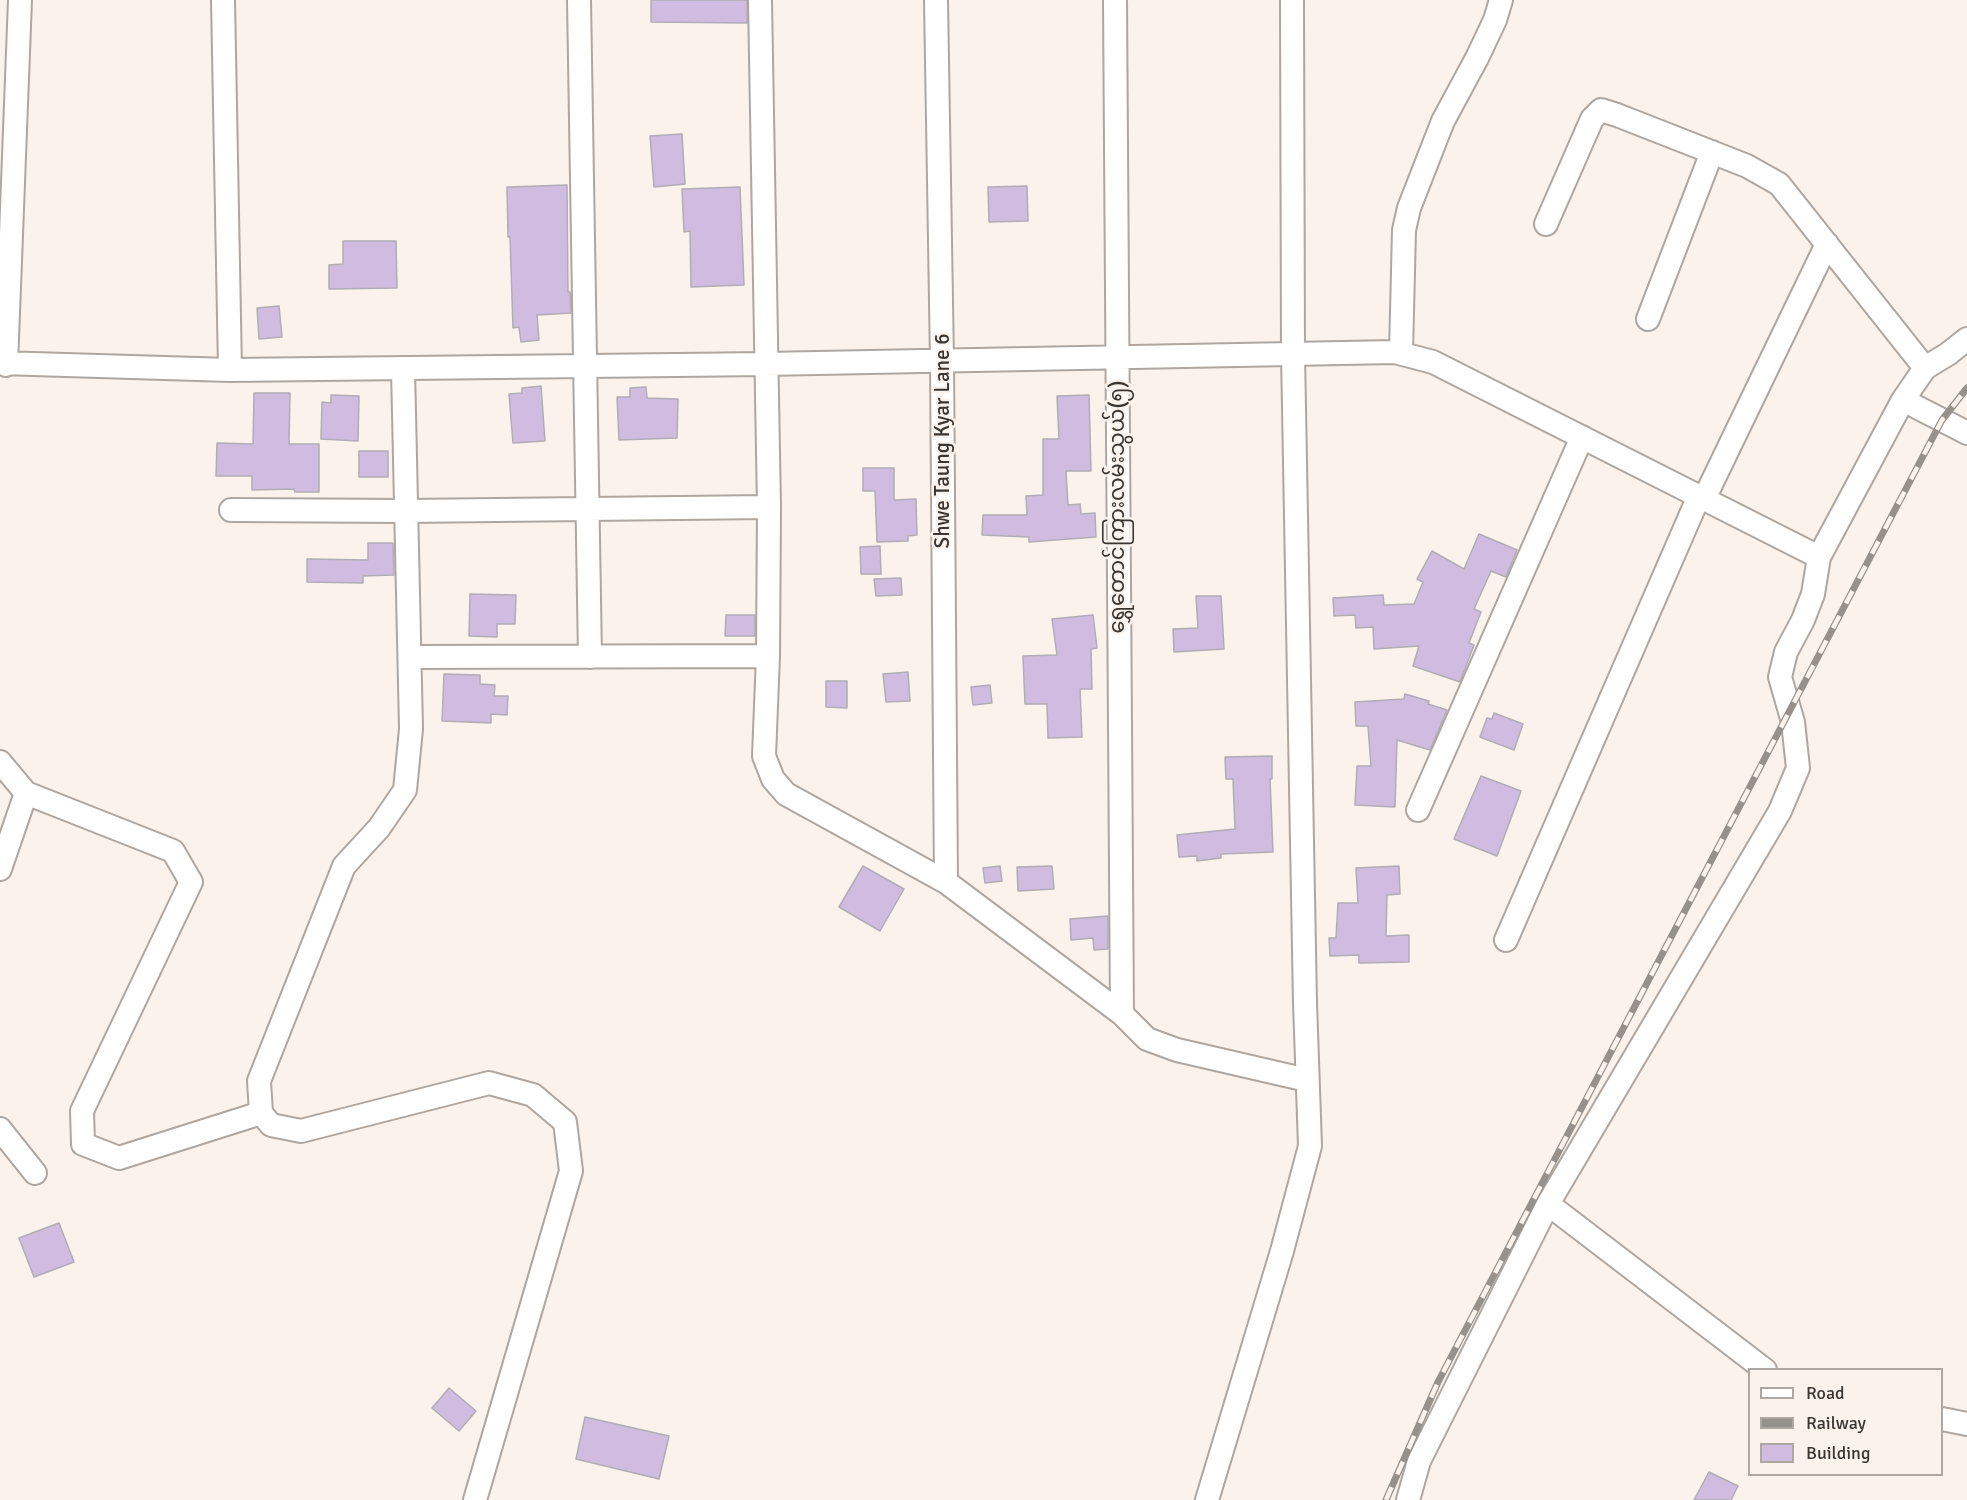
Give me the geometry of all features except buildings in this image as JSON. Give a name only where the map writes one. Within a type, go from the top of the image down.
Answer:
[{"type":"street","points":[[20,0],[3,364],[230,370],[1401,353],[1433,362],[1819,557]]},
{"type":"street","points":[[223,0],[230,370]]},
{"type":"street","points":[[579,0],[590,657]]},
{"type":"street","points":[[760,0],[769,507],[768,656],[764,756],[773,779],[786,794],[946,882],[1122,1014],[1147,1039],[1176,1050],[1307,1080]]},
{"type":"street","name":"Shwe Taung Kyar Lane 6","points":[[936,0],[942,360],[946,882]]},
{"type":"street","name":"ရွှေတောင်ကြားလမ်းသွယ်(၅)","points":[[1115,0],[1122,1014]]},
{"type":"street","points":[[1207,1500],[1282,1251],[1310,1146],[1293,354],[1292,0]]},
{"type":"street","points":[[1401,353],[1404,230],[1409,208],[1443,121],[1478,58],[1501,0]]},
{"type":"street","points":[[1546,224],[1592,119],[1601,110],[1712,152],[1747,166],[1779,184],[1925,368]]},
{"type":"street","points":[[1648,319],[1712,152]]},
{"type":"street","points":[[1506,940],[1701,498],[1827,244]]},
{"type":"street","points":[[1408,1500],[1419,1461],[1548,1204],[1774,821],[1792,786],[1798,768],[1796,745],[1793,722],[1780,677],[1786,652],[1803,620],[1813,594],[1819,557],[1903,400],[1925,368],[1967,339]]},
{"type":"street","points":[[403,368],[411,729],[405,790],[379,828],[344,866],[259,1081],[261,1113],[272,1125],[301,1131],[489,1083],[533,1095],[565,1122],[571,1171],[475,1500]]},
{"type":"street","points":[[1903,400],[1967,433]]},
{"type":"street","points":[[1418,810],[1582,437]]},
{"type":"street","points":[[231,510],[406,512],[769,507]]},
{"type":"street","points":[[410,657],[768,656]]},
{"type":"street","points":[[0,762],[26,793],[173,851],[191,882],[82,1111],[83,1144],[119,1158],[261,1113]]},
{"type":"street","points":[[0,869],[26,793]]},
{"type":"street","points":[[0,1129],[35,1173]]},
{"type":"street","points":[[1548,1204],[1762,1368]]},
{"type":"street","points":[[1943,1419],[1967,1425]]},
{"type":"railway","points":[[1386,1500],[1438,1382],[1942,420],[1967,388]]}]
